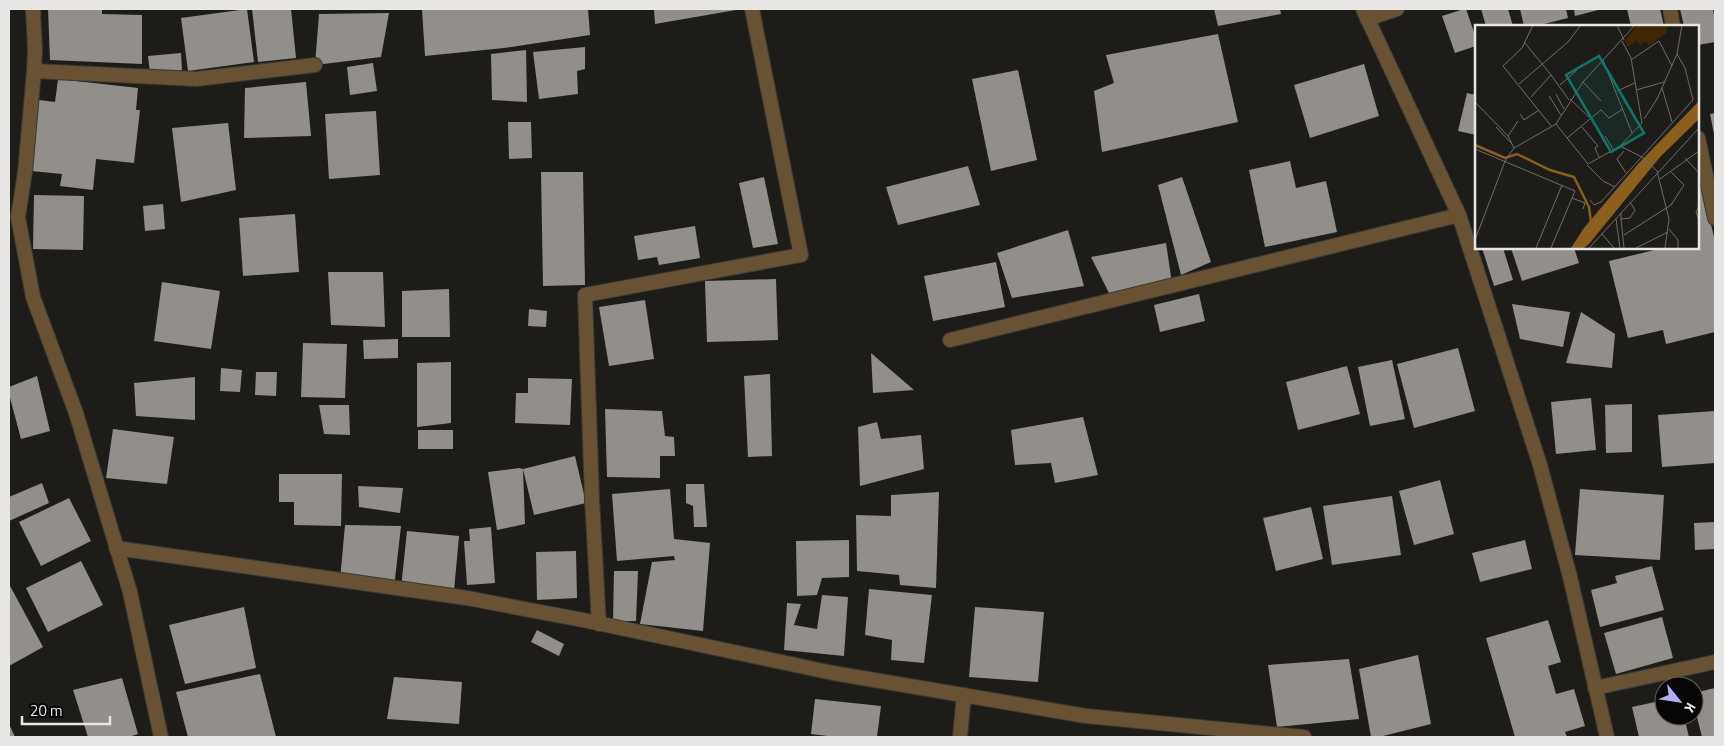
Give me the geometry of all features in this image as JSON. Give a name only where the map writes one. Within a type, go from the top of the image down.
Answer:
[{"type":"street","points":[[33,9],[34,71],[25,172],[13,217],[33,297],[76,414],[130,592],[161,737]]},
{"type":"street","points":[[599,624],[592,499],[585,295],[801,255],[752,9]]},
{"type":"street","points":[[1397,9],[1365,14],[1459,215],[1540,465],[1570,576],[1607,737]]},
{"type":"street","points":[[1670,9],[1674,25]]},
{"type":"street","points":[[34,71],[196,79],[314,64]]},
{"type":"street","points":[[1699,143],[1715,218]]},
{"type":"street","points":[[950,340],[1459,215]]},
{"type":"street","points":[[116,548],[467,598],[833,673],[1086,716],[1304,737]]},
{"type":"street","points":[[1595,688],[1715,662]]},
{"type":"street","points":[[960,737],[964,695]]},
{"type":"building","points":[[48,9],[102,9],[102,14],[142,15],[142,64],[50,60]]},
{"type":"building","points":[[247,9],[254,62],[188,71],[181,18]]},
{"type":"building","points":[[252,9],[291,9],[296,58],[258,62]]},
{"type":"building","points":[[422,9],[588,9],[590,35],[504,48],[425,56]]},
{"type":"building","points":[[654,9],[736,9],[736,10],[655,24]]},
{"type":"building","points":[[1214,9],[1280,9],[1281,14],[1218,26]]},
{"type":"building","points":[[1466,9],[1475,35],[1475,46],[1455,53],[1442,16]]},
{"type":"building","points":[[1481,9],[1508,9],[1513,25],[1486,25]]},
{"type":"building","points":[[1520,9],[1566,9],[1568,18],[1540,25],[1524,25]]},
{"type":"building","points":[[1574,9],[1602,9],[1575,16]]},
{"type":"building","points":[[1627,9],[1660,9],[1664,25],[1631,25]]},
{"type":"building","points":[[1680,9],[1713,9],[1715,42],[1699,45],[1699,25],[1684,25]]},
{"type":"building","points":[[389,13],[381,57],[315,65],[319,14]]},
{"type":"building","points":[[1218,34],[1238,122],[1102,152],[1094,91],[1114,83],[1106,55]]},
{"type":"building","points":[[585,47],[585,69],[577,71],[578,94],[539,99],[533,52]]},
{"type":"building","points":[[526,50],[527,102],[492,100],[491,54]]},
{"type":"building","points":[[181,53],[182,70],[150,73],[148,56]]},
{"type":"building","points":[[373,63],[377,91],[350,95],[347,67]]},
{"type":"building","points":[[1364,64],[1379,116],[1310,138],[1294,85]]},
{"type":"building","points":[[1018,70],[1037,160],[991,171],[972,79]]},
{"type":"building","points":[[58,79],[138,88],[136,110],[140,110],[134,163],[96,159],[93,190],[60,186],[62,174],[31,171],[39,100],[55,102]]},
{"type":"building","points":[[306,82],[311,136],[244,138],[245,88]]},
{"type":"building","points":[[1467,93],[1475,95],[1475,135],[1458,131]]},
{"type":"building","points":[[376,111],[380,175],[329,179],[325,114]]},
{"type":"building","points":[[1715,113],[1715,134],[1714,134],[1710,114]]},
{"type":"building","points":[[508,122],[531,122],[532,158],[509,159]]},
{"type":"building","points":[[228,123],[236,190],[181,202],[172,128]]},
{"type":"building","points":[[1290,161],[1296,188],[1326,181],[1337,232],[1265,247],[1249,170]]},
{"type":"building","points":[[968,166],[980,205],[898,225],[886,187]]},
{"type":"building","points":[[541,172],[583,172],[585,285],[543,286]]},
{"type":"building","points":[[1699,174],[1715,241],[1715,332],[1666,344],[1663,330],[1628,338],[1609,261],[1659,249],[1699,249]]},
{"type":"building","points":[[764,177],[778,244],[753,248],[739,183]]},
{"type":"building","points":[[1182,177],[1211,262],[1181,275],[1158,185]]},
{"type":"building","points":[[34,195],[84,196],[83,250],[33,249]]},
{"type":"building","points":[[163,204],[165,229],[145,231],[143,206]]},
{"type":"building","points":[[295,214],[299,272],[243,276],[239,218]]},
{"type":"building","points":[[695,226],[700,258],[659,265],[657,257],[638,260],[634,236]]},
{"type":"building","points":[[1068,230],[1084,286],[1012,298],[997,253]]},
{"type":"building","points":[[1166,243],[1172,283],[1111,297],[1091,257]]},
{"type":"building","points":[[1482,249],[1503,249],[1513,280],[1494,286]]},
{"type":"building","points":[[1511,249],[1574,249],[1579,263],[1522,281]]},
{"type":"building","points":[[996,262],[1005,307],[933,321],[924,276]]},
{"type":"building","points":[[328,272],[383,272],[385,327],[331,325]]},
{"type":"building","points":[[776,279],[778,340],[707,342],[705,281]]},
{"type":"building","points":[[162,282],[220,291],[211,349],[154,341]]},
{"type":"building","points":[[449,289],[450,337],[402,337],[402,291]]},
{"type":"building","points":[[1199,294],[1205,321],[1160,332],[1154,305]]},
{"type":"building","points":[[645,300],[654,359],[609,366],[599,307]]},
{"type":"building","points":[[1512,304],[1570,312],[1563,347],[1520,339]]},
{"type":"building","points":[[529,309],[547,311],[546,327],[528,326]]},
{"type":"building","points":[[1581,312],[1615,334],[1612,368],[1566,363]]},
{"type":"building","points":[[398,339],[398,358],[364,359],[363,340]]},
{"type":"building","points":[[303,343],[347,344],[345,398],[301,397]]},
{"type":"building","points":[[1458,348],[1475,411],[1414,428],[1397,364]]},
{"type":"building","points":[[871,353],[914,390],[873,393]]},
{"type":"building","points":[[1392,360],[1405,419],[1370,426],[1358,367]]},
{"type":"building","points":[[451,362],[451,423],[417,427],[417,363]]},
{"type":"building","points":[[1347,366],[1360,414],[1298,430],[1286,382]]},
{"type":"building","points":[[221,368],[242,370],[240,392],[220,391]]},
{"type":"building","points":[[256,372],[277,372],[276,396],[255,395]]},
{"type":"building","points":[[770,374],[772,456],[748,457],[744,376]]},
{"type":"building","points":[[37,376],[50,431],[21,439],[9,394],[9,387]]},
{"type":"building","points":[[195,377],[195,420],[136,416],[134,383]]},
{"type":"building","points":[[528,378],[572,379],[570,425],[515,423],[516,393],[528,393]]},
{"type":"building","points":[[1591,398],[1596,450],[1556,454],[1551,402]]},
{"type":"building","points":[[1632,404],[1632,452],[1606,453],[1605,405]]},
{"type":"building","points":[[319,405],[349,405],[350,435],[324,434]]},
{"type":"building","points":[[605,409],[662,411],[665,436],[674,437],[675,456],[660,456],[660,478],[607,477]]},
{"type":"building","points":[[1715,411],[1715,463],[1662,467],[1658,415]]},
{"type":"building","points":[[1083,417],[1098,475],[1055,483],[1051,463],[1015,465],[1011,430]]},
{"type":"building","points":[[877,422],[881,439],[921,435],[924,469],[860,486],[858,427]]},
{"type":"building","points":[[113,429],[174,437],[167,484],[106,478]]},
{"type":"building","points":[[418,430],[453,430],[453,449],[418,449]]},
{"type":"building","points":[[575,456],[586,503],[534,515],[523,469]]},
{"type":"building","points":[[523,469],[525,524],[497,530],[488,472]]},
{"type":"building","points":[[279,474],[342,474],[341,526],[294,525],[294,502],[279,502]]},
{"type":"building","points":[[1440,480],[1454,534],[1414,545],[1399,491]]},
{"type":"building","points":[[42,483],[49,503],[9,521],[9,497]]},
{"type":"building","points":[[686,484],[704,484],[707,527],[694,527],[693,506],[686,503]]},
{"type":"building","points":[[358,486],[403,488],[400,513],[359,507]]},
{"type":"building","points":[[670,489],[674,539],[710,543],[703,631],[640,624],[652,562],[675,560],[674,556],[617,561],[612,494]]},
{"type":"building","points":[[1580,489],[1664,495],[1660,560],[1575,555]]},
{"type":"building","points":[[939,492],[936,588],[900,585],[899,575],[857,571],[856,515],[891,516],[891,495]]},
{"type":"building","points":[[1392,496],[1401,555],[1332,565],[1323,506]]},
{"type":"building","points":[[69,498],[91,541],[41,566],[19,522]]},
{"type":"building","points":[[1311,507],[1323,559],[1276,571],[1263,518]]},
{"type":"building","points":[[1715,522],[1715,549],[1695,550],[1694,523]]},
{"type":"building","points":[[345,525],[401,526],[394,588],[340,580]]},
{"type":"building","points":[[491,527],[495,583],[467,585],[464,541],[470,541],[469,529]]},
{"type":"building","points":[[407,531],[459,536],[454,591],[401,588]]},
{"type":"building","points":[[849,540],[849,577],[822,578],[817,595],[797,596],[796,541]]},
{"type":"building","points":[[1525,540],[1532,569],[1480,582],[1472,553]]},
{"type":"building","points":[[576,551],[577,598],[537,600],[536,552]]},
{"type":"building","points":[[81,561],[103,605],[48,632],[26,588]]},
{"type":"building","points":[[1652,566],[1664,610],[1600,627],[1591,590],[1617,583],[1615,576]]},
{"type":"building","points":[[614,571],[638,571],[636,621],[613,621]]},
{"type":"building","points":[[9,584],[43,647],[9,666]]},
{"type":"building","points":[[869,589],[932,595],[924,663],[891,660],[892,640],[865,635]]},
{"type":"building","points":[[822,595],[848,597],[844,656],[784,650],[787,603],[801,604],[794,625],[817,629]]},
{"type":"building","points":[[244,607],[256,668],[185,684],[169,625]]},
{"type":"building","points":[[975,607],[1044,612],[1038,682],[969,677]]},
{"type":"building","points":[[1662,617],[1673,658],[1616,674],[1604,633]]},
{"type":"building","points":[[1548,620],[1561,662],[1548,666],[1556,694],[1574,689],[1585,726],[1565,732],[1567,737],[1515,737],[1486,638]]},
{"type":"building","points":[[537,630],[564,644],[559,656],[531,642]]},
{"type":"building","points":[[1418,655],[1431,724],[1379,737],[1371,737],[1359,669]]},
{"type":"building","points":[[1349,659],[1359,719],[1277,727],[1268,665]]},
{"type":"building","points":[[260,674],[276,737],[188,737],[176,692]]},
{"type":"building","points":[[394,677],[462,682],[459,724],[387,719]]},
{"type":"building","points":[[122,678],[138,734],[129,737],[88,737],[73,690]]},
{"type":"building","points":[[1715,688],[1715,737],[1702,737],[1699,726],[1704,726],[1704,691]]},
{"type":"building","points":[[815,699],[881,706],[877,737],[836,737],[811,734]]},
{"type":"building","points":[[1654,702],[1654,726],[1686,726],[1689,737],[1639,737],[1632,707]]},
{"type":"building","points":[[9,724],[15,737],[9,737]]}]
